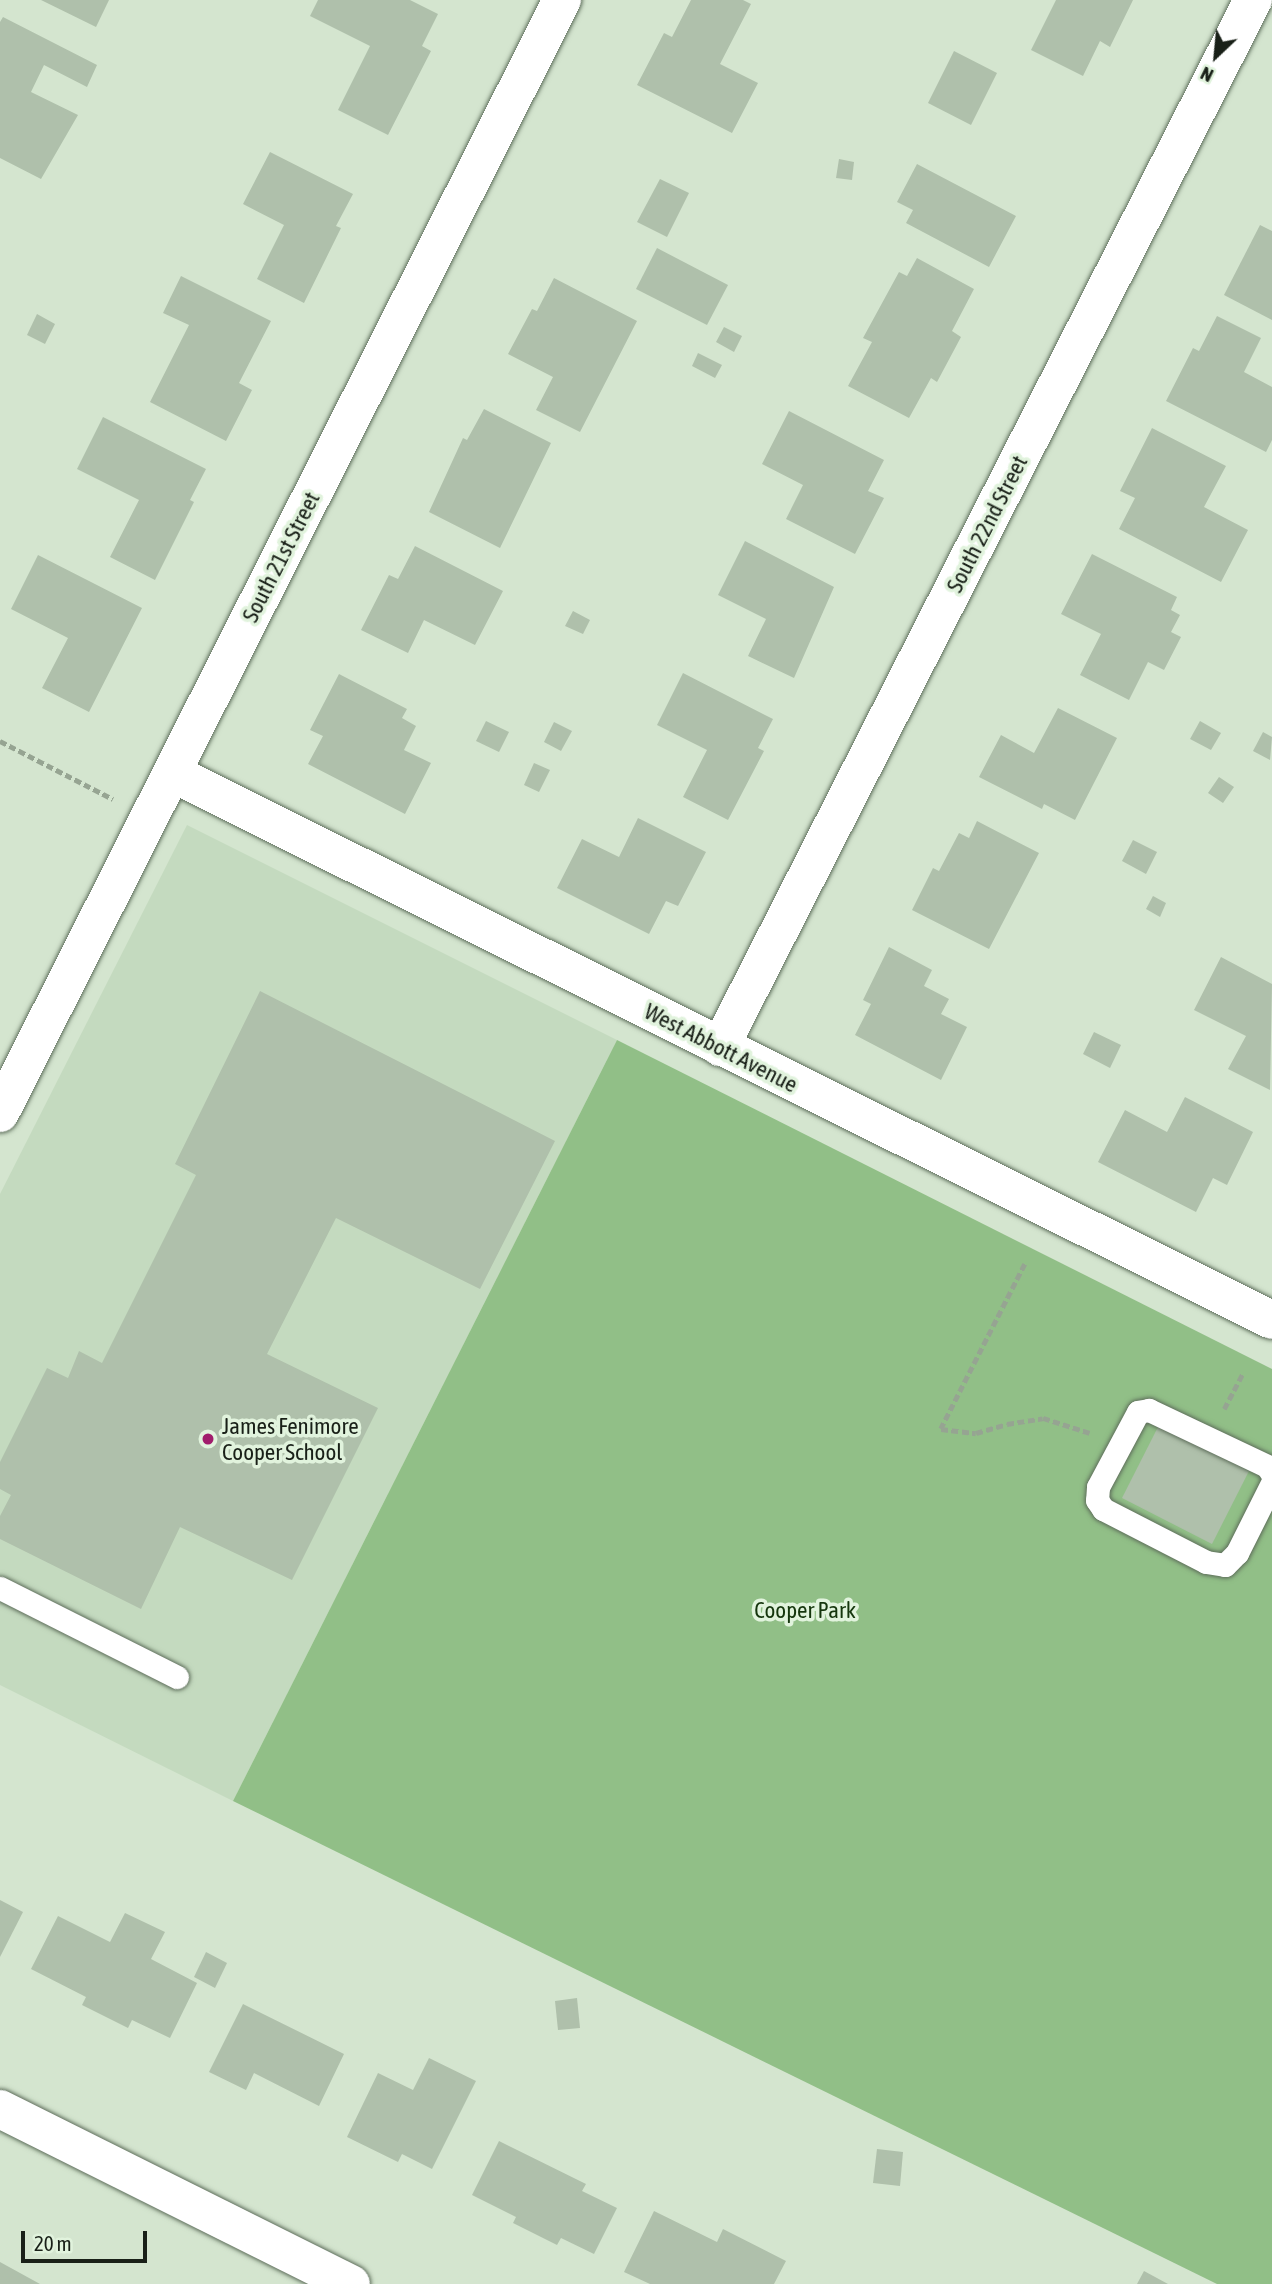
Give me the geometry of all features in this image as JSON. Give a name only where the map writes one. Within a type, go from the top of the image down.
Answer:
[{"type":"street","name":"South 21st Street","points":[[0,1114],[562,0]]},
{"type":"street","name":"South 22nd Street","points":[[720,1047],[1253,0]]},
{"type":"street","name":"West Abbott Avenue","points":[[172,773],[1271,1318]]},
{"type":"street","points":[[0,2109],[351,2284]]},
{"type":"lane","points":[[1272,1474],[1267,1466],[1149,1410],[1138,1412],[1098,1487],[1097,1500],[1103,1509],[1206,1562],[1225,1564],[1237,1553],[1272,1483]]},
{"type":"lane","points":[[0,1588],[177,1677]]},
{"type":"path","points":[[0,741],[120,803]]},
{"type":"path","points":[[1026,1264],[941,1429],[976,1433],[1007,1423],[1043,1418],[1062,1422],[1120,1446]]},
{"type":"path","points":[[1209,1438],[1243,1373]]},
{"type":"shaded area","name":"James Fenimore Cooper School","points":[[187,825],[617,1040],[233,1801],[0,1685],[0,1194]]},
{"type":"green space","name":"Cooper Park","points":[[617,1040],[1272,1369],[1272,2284],[1217,2284],[233,1801]]},
{"type":"building","points":[[41,0],[109,0],[96,27]]},
{"type":"building","points":[[318,0],[410,0],[438,14],[422,46],[431,51],[388,135],[338,110],[370,46],[310,16]]},
{"type":"building","points":[[691,0],[743,0],[751,4],[720,64],[758,83],[732,133],[637,85],[664,33],[672,37]]},
{"type":"building","points":[[1056,0],[1133,0],[1110,47],[1100,41],[1083,76],[1031,50]]},
{"type":"building","points":[[3,17],[97,65],[87,87],[44,65],[31,92],[78,115],[41,179],[0,158],[0,22]]},
{"type":"building","points":[[954,51],[997,73],[971,125],[928,103]]},
{"type":"building","points":[[270,152],[353,194],[336,226],[341,228],[304,303],[257,279],[284,225],[243,204]]},
{"type":"building","points":[[839,159],[854,162],[852,180],[836,178]]},
{"type":"building","points":[[917,164],[1016,216],[989,267],[906,223],[913,210],[897,202]]},
{"type":"building","points":[[660,179],[689,193],[667,237],[637,222]]},
{"type":"building","points":[[1260,225],[1272,231],[1272,320],[1224,295]]},
{"type":"building","points":[[657,248],[728,285],[707,325],[636,289]]},
{"type":"building","points":[[917,258],[974,289],[952,331],[961,337],[937,382],[931,378],[909,418],[848,386],[872,342],[863,338],[899,272],[907,276]]},
{"type":"building","points":[[181,276],[271,321],[239,383],[252,390],[226,441],[150,402],[189,325],[163,313]]},
{"type":"building","points":[[554,278],[637,321],[580,432],[536,410],[553,377],[508,354],[532,309],[537,311]]},
{"type":"building","points":[[37,314],[55,324],[45,344],[27,335]]},
{"type":"building","points":[[1217,316],[1261,338],[1244,372],[1272,387],[1272,440],[1266,452],[1166,401],[1193,348],[1199,351]]},
{"type":"building","points":[[724,327],[742,336],[734,352],[716,342]]},
{"type":"building","points":[[698,353],[722,365],[715,378],[692,366]]},
{"type":"building","points":[[484,409],[551,443],[500,548],[429,512],[463,438],[467,440]]},
{"type":"building","points":[[789,411],[884,460],[868,491],[884,498],[855,554],[786,519],[803,485],[762,464]]},
{"type":"building","points":[[103,417],[206,469],[190,500],[194,502],[155,580],[110,557],[139,500],[77,469]]},
{"type":"building","points":[[1152,428],[1226,466],[1204,507],[1248,530],[1221,582],[1119,529],[1135,498],[1120,491]]},
{"type":"building","points":[[745,541],[834,587],[794,678],[748,656],[766,619],[718,595]]},
{"type":"building","points":[[415,546],[503,591],[475,645],[424,620],[408,653],[361,630],[389,575],[398,579]]},
{"type":"building","points":[[1092,554],[1177,597],[1171,610],[1180,615],[1171,632],[1181,637],[1164,670],[1148,662],[1129,700],[1080,675],[1101,634],[1061,614]]},
{"type":"building","points":[[38,555],[142,608],[89,712],[42,688],[68,638],[11,609]]},
{"type":"building","points":[[573,611],[590,620],[583,634],[565,626]]},
{"type":"building","points":[[683,673],[773,719],[758,748],[764,751],[728,820],[683,797],[707,750],[657,725]]},
{"type":"building","points":[[339,674],[407,709],[402,718],[416,726],[404,750],[431,763],[405,814],[308,764],[323,736],[310,730]]},
{"type":"building","points":[[1058,708],[1117,738],[1075,820],[1044,804],[1042,809],[979,777],[1001,735],[1034,753]]},
{"type":"building","points":[[486,721],[509,732],[499,752],[476,741]]},
{"type":"building","points":[[1200,721],[1221,733],[1211,750],[1190,739]]},
{"type":"building","points":[[554,722],[572,731],[561,751],[544,742]]},
{"type":"building","points":[[1263,732],[1272,737],[1270,760],[1253,751]]},
{"type":"building","points":[[534,763],[550,770],[539,792],[524,785]]},
{"type":"building","points":[[1219,777],[1234,787],[1223,803],[1208,793]]},
{"type":"building","points":[[638,818],[706,852],[678,906],[666,901],[649,934],[557,888],[582,839],[619,857]]},
{"type":"building","points":[[977,821],[1039,853],[989,949],[912,910],[933,868],[939,871],[959,833],[969,838]]},
{"type":"building","points":[[1133,840],[1157,852],[1146,874],[1122,861]]},
{"type":"building","points":[[1153,896],[1166,903],[1160,917],[1146,909]]},
{"type":"building","points":[[889,947],[932,970],[924,986],[949,999],[941,1014],[967,1027],[941,1080],[855,1035],[871,1004],[863,1000]]},
{"type":"building","points":[[1221,957],[1272,984],[1270,1090],[1228,1069],[1246,1036],[1194,1010]]},
{"type":"building","points":[[260,991],[555,1141],[480,1289],[336,1218],[267,1354],[378,1408],[292,1580],[180,1527],[141,1609],[0,1539],[0,1516],[11,1495],[0,1489],[0,1462],[47,1368],[68,1378],[79,1351],[102,1363],[196,1175],[175,1164]]},
{"type":"building","points":[[1094,1032],[1121,1045],[1110,1068],[1083,1054]]},
{"type":"building","points":[[1185,1097],[1253,1132],[1227,1185],[1213,1178],[1196,1212],[1098,1162],[1125,1110],[1167,1132]]},
{"type":"building","points":[[1159,1425],[1249,1471],[1212,1544],[1122,1498]]},
{"type":"building","points":[[0,1900],[23,1912],[0,1957]]},
{"type":"building","points":[[125,1913],[165,1932],[151,1959],[197,1983],[170,2038],[132,2020],[128,2028],[82,2005],[86,1997],[31,1969],[58,1916],[110,1942]]},
{"type":"building","points":[[206,1952],[227,1963],[215,1988],[194,1977]]},
{"type":"building","points":[[577,1998],[580,2028],[558,2030],[555,2001]]},
{"type":"building","points":[[243,2004],[344,2054],[319,2106],[254,2073],[246,2090],[209,2072]]},
{"type":"building","points":[[429,2058],[476,2081],[432,2169],[402,2154],[398,2162],[347,2137],[378,2073],[413,2090]]},
{"type":"building","points":[[499,2141],[586,2184],[582,2191],[617,2208],[594,2254],[561,2238],[557,2245],[513,2223],[516,2217],[472,2195]]},
{"type":"building","points":[[877,2149],[903,2152],[900,2186],[873,2183]]},
{"type":"building","points":[[654,2211],[717,2242],[723,2229],[786,2261],[774,2284],[650,2284],[624,2272]]},
{"type":"building","points":[[0,2262],[40,2284],[0,2284]]},
{"type":"building","points":[[1144,2271],[1168,2284],[1137,2284]]},
{"type":"place","name":"James Fenimore Cooper School","points":[[208,1439]]}]
